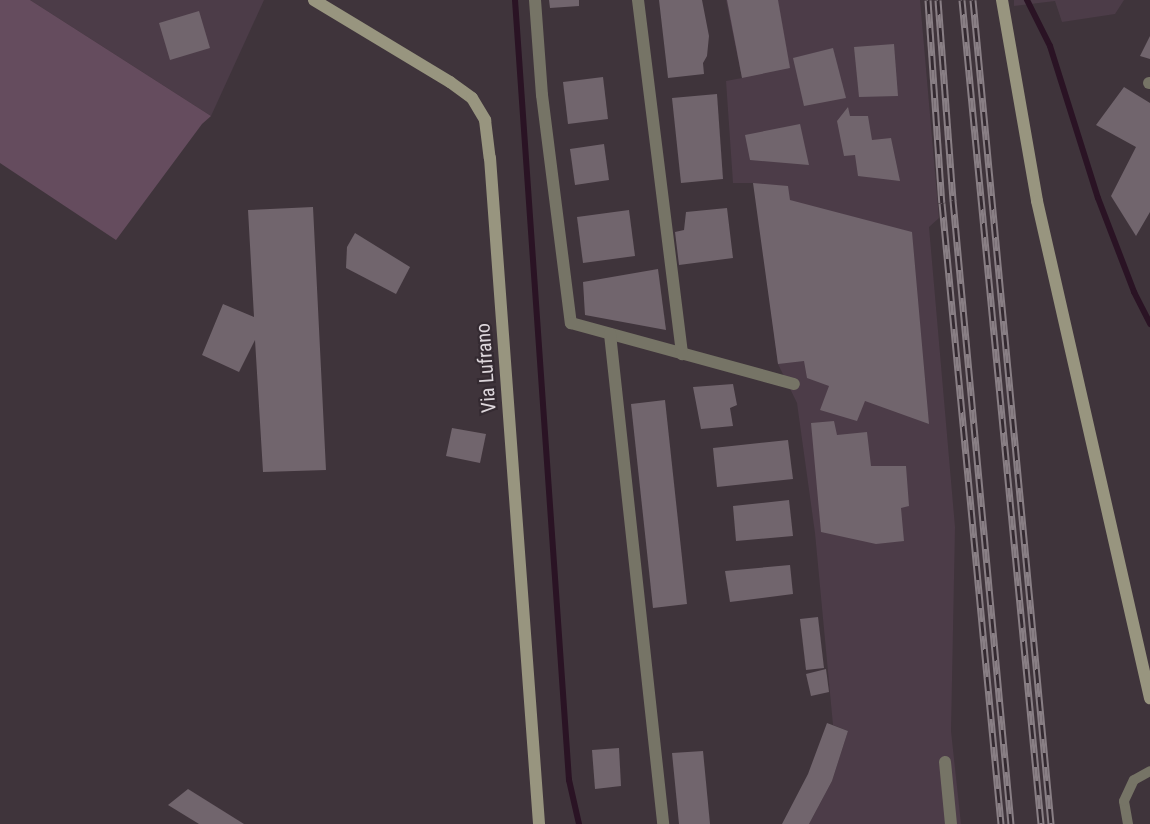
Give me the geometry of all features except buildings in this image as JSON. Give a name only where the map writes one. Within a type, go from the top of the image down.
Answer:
[{"type":"street","name":"Via Lufrano","points":[[314,0],[450,82],[472,98],[485,120],[490,158],[539,824]]},
{"type":"street","points":[[535,0],[542,95],[570,323],[794,384]]},
{"type":"street","points":[[638,0],[682,354]]},
{"type":"street","points":[[1002,0],[1037,201],[1150,698]]},
{"type":"street","points":[[610,334],[663,824]]},
{"type":"street","points":[[945,762],[951,824]]},
{"type":"lane","points":[[1128,824],[1124,801],[1134,780],[1150,771]]},
{"type":"shaded area","points":[[0,0],[30,0],[211,116],[202,124],[116,240],[0,163]]},
{"type":"shaded area","points":[[30,0],[264,0],[211,116]]},
{"type":"shaded area","points":[[726,0],[920,0],[939,218],[929,227],[955,527],[951,731],[961,824],[809,824],[832,781],[848,731],[833,725],[815,533],[797,403],[778,364],[754,183],[733,183],[726,81],[742,78]]},
{"type":"shaded area","points":[[1014,0],[1124,0],[1115,14],[1062,22],[1055,1],[1014,6]]},
{"type":"waterway","points":[[515,0],[569,780],[579,824]]},
{"type":"waterway","points":[[1027,0],[1050,46],[1098,198],[1134,292],[1150,324]]},
{"type":"railway","points":[[928,0],[942,203],[1001,824]]},
{"type":"railway","points":[[938,0],[953,200],[1011,824]]},
{"type":"railway","points":[[962,0],[1041,824]]},
{"type":"railway","points":[[973,0],[1051,824]]}]
